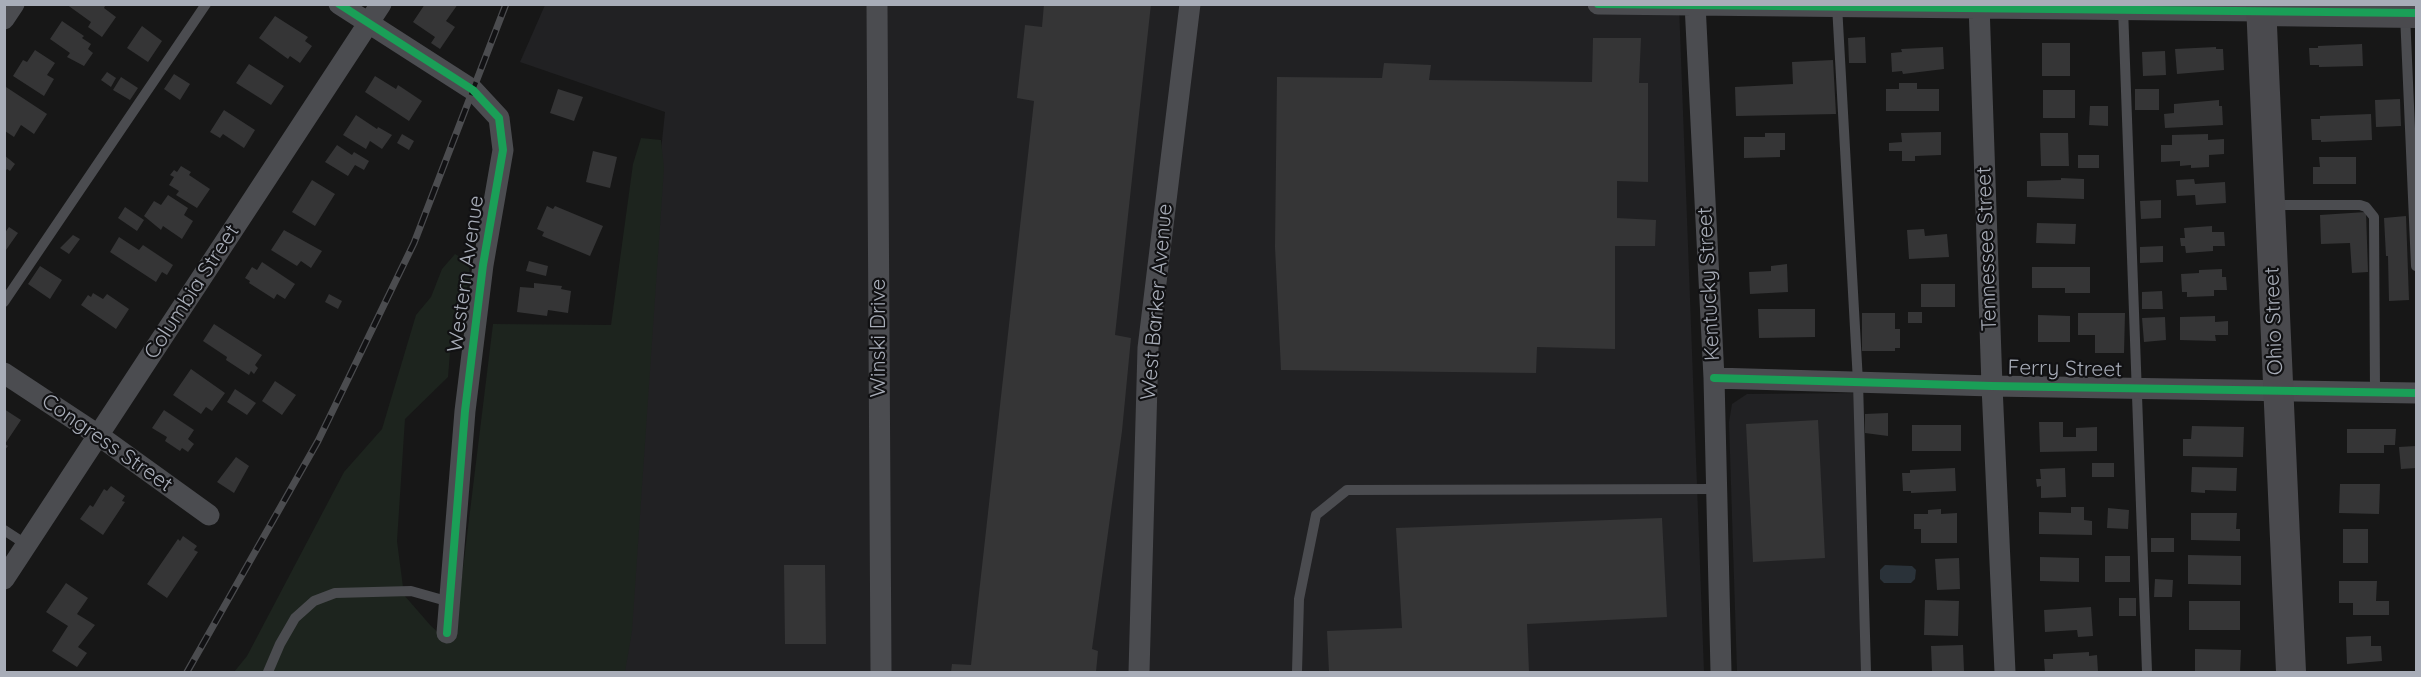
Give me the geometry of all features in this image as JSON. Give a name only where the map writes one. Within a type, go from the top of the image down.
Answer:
[{"type":"street","points":[[4,19],[14,4]]},
{"type":"street","name":"Western Avenue","points":[[339,4],[473,90],[499,118],[504,150],[483,265],[465,411],[447,633]]},
{"type":"street","name":"Columbia Street","points":[[4,579],[381,4]]},
{"type":"street","name":"Winski Drive","points":[[878,4],[881,672]]},
{"type":"street","name":"West Barker Avenue","points":[[1139,672],[1148,348],[1191,4]]},
{"type":"street","points":[[1598,4],[2409,10]]},
{"type":"street","name":"Kentucky Street","points":[[1695,5],[1714,378],[1721,672]]},
{"type":"street","name":"Tennessee Street","points":[[1979,7],[1992,386],[2005,672]]},
{"type":"street","name":"Ohio Street","points":[[2261,8],[2291,672]]},
{"type":"street","name":"Congress Street","points":[[4,373],[98,435],[209,515]]},
{"type":"street","name":"Ferry Street","points":[[1714,378],[1992,386],[2416,393]]},
{"type":"lane","points":[[4,302],[206,4]]},
{"type":"lane","points":[[1837,6],[1858,382],[1866,672]]},
{"type":"lane","points":[[2123,8],[2147,672]]},
{"type":"lane","points":[[2409,10],[2416,266]]},
{"type":"lane","points":[[2269,205],[2360,205],[2371,211],[2375,223],[2375,392]]},
{"type":"lane","points":[[1297,672],[1299,599],[1316,515],[1347,490],[1717,489]]},
{"type":"lane","points":[[4,530],[27,545]]},
{"type":"lane","points":[[268,672],[295,618],[314,602],[335,593],[411,591],[450,602]]},
{"type":"shaded area","points":[[545,5],[1679,5],[1704,672],[607,672],[665,112],[520,62]]},
{"type":"shaded area","points":[[641,138],[661,140],[664,168],[632,631],[625,672],[234,672],[247,656],[344,472],[382,429],[416,315],[431,297],[442,269],[455,254],[469,262],[470,281],[453,316],[448,377],[405,419],[397,541],[404,595],[431,626],[448,641],[456,625],[493,324],[611,325],[633,164]]},
{"type":"shaded area","points":[[1861,393],[1869,672],[1737,672],[1729,422],[1732,404],[1747,394]]},
{"type":"shaded area","points":[[1885,565],[1912,566],[1916,570],[1915,579],[1911,583],[1884,583],[1880,579],[1880,570]]},
{"type":"building","points":[[66,4],[103,4],[104,8],[116,17],[102,37],[88,27],[91,22]]},
{"type":"building","points":[[425,4],[458,4],[446,21],[455,27],[440,49],[431,43],[435,37],[413,22]]},
{"type":"building","points":[[1044,4],[1151,4],[1115,335],[1131,338],[1122,431],[1092,649],[1098,651],[1096,672],[951,672],[952,664],[971,665],[1034,101],[1017,98],[1025,25],[1042,27]]},
{"type":"building","points":[[275,16],[308,37],[305,41],[312,46],[300,63],[290,56],[288,59],[259,38]]},
{"type":"building","points":[[62,21],[84,36],[82,38],[91,44],[88,49],[93,53],[84,66],[67,57],[70,53],[50,39]]},
{"type":"building","points":[[142,26],[162,41],[148,62],[127,48]]},
{"type":"building","points":[[1865,37],[1866,63],[1849,63],[1848,38]]},
{"type":"building","points":[[1593,38],[1641,38],[1639,83],[1648,83],[1648,182],[1617,181],[1617,218],[1656,220],[1655,246],[1615,246],[1615,349],[1537,347],[1536,373],[1281,370],[1275,247],[1277,77],[1382,78],[1384,63],[1431,65],[1429,80],[1592,82]]},
{"type":"building","points":[[2042,43],[2070,43],[2070,76],[2042,76]]},
{"type":"building","points":[[2362,44],[2363,66],[2319,67],[2319,65],[2310,65],[2309,48]]},
{"type":"building","points":[[1943,47],[1944,69],[1903,74],[1902,71],[1892,72],[1891,53],[1902,52],[1901,49]]},
{"type":"building","points":[[2216,47],[2216,49],[2223,49],[2224,70],[2177,74],[2175,49]]},
{"type":"building","points":[[35,50],[55,63],[47,75],[54,79],[44,96],[13,76],[23,60],[27,62]]},
{"type":"building","points":[[2165,51],[2166,75],[2143,76],[2142,52]]},
{"type":"building","points":[[1833,60],[1836,114],[1736,116],[1735,87],[1793,84],[1792,62]]},
{"type":"building","points":[[249,64],[284,86],[271,105],[236,83]]},
{"type":"building","points":[[107,72],[116,78],[111,87],[101,80]]},
{"type":"building","points":[[174,74],[190,84],[180,100],[164,89]]},
{"type":"building","points":[[375,76],[396,89],[398,85],[422,101],[409,121],[365,92]]},
{"type":"building","points":[[121,77],[138,88],[130,100],[113,90]]},
{"type":"building","points":[[1899,83],[1917,83],[1917,89],[1939,89],[1939,111],[1886,111],[1886,89],[1899,89]]},
{"type":"building","points":[[6,87],[47,114],[34,134],[21,125],[14,137],[5,131]]},
{"type":"building","points":[[558,89],[583,97],[574,121],[550,113]]},
{"type":"building","points":[[2135,89],[2159,89],[2159,110],[2135,110]]},
{"type":"building","points":[[2043,90],[2075,90],[2075,118],[2043,118]]},
{"type":"building","points":[[2400,99],[2401,126],[2376,127],[2375,100]]},
{"type":"building","points":[[2219,100],[2219,106],[2222,106],[2223,125],[2165,128],[2164,114],[2174,113],[2174,104]]},
{"type":"building","points":[[2090,106],[2108,106],[2108,126],[2089,125]]},
{"type":"building","points":[[224,110],[255,130],[244,148],[223,134],[220,138],[210,132]]},
{"type":"building","points":[[2371,114],[2372,140],[2321,142],[2321,140],[2312,140],[2311,119],[2320,119],[2320,116]]},
{"type":"building","points":[[356,115],[377,129],[378,127],[392,135],[382,149],[370,141],[366,149],[343,135]]},
{"type":"building","points":[[1941,132],[1941,155],[1915,156],[1915,161],[1902,161],[1902,151],[1889,151],[1889,143],[1902,142],[1901,133]]},
{"type":"building","points":[[1765,133],[1785,133],[1785,150],[1780,150],[1780,157],[1744,158],[1744,137],[1765,137]]},
{"type":"building","points":[[2040,133],[2068,133],[2069,166],[2041,166]]},
{"type":"building","points":[[402,134],[414,141],[409,150],[397,143]]},
{"type":"building","points":[[2208,134],[2208,140],[2224,139],[2224,154],[2209,155],[2209,167],[2180,166],[2180,161],[2161,162],[2161,145],[2172,145],[2172,135]]},
{"type":"building","points":[[337,145],[352,155],[354,152],[369,161],[364,170],[355,165],[348,176],[325,162]]},
{"type":"building","points":[[593,151],[617,157],[610,188],[586,182]]},
{"type":"building","points":[[4,155],[15,164],[10,171],[7,169],[4,173]]},
{"type":"building","points":[[2078,155],[2099,155],[2099,168],[2078,168]]},
{"type":"building","points":[[2319,157],[2356,157],[2356,184],[2313,184],[2313,167],[2320,167]]},
{"type":"building","points":[[181,166],[191,172],[189,175],[210,189],[197,208],[176,195],[179,191],[169,185],[174,177],[170,175],[174,170],[177,172]]},
{"type":"building","points":[[2061,178],[2084,179],[2084,199],[2027,197],[2027,181],[2061,180]]},
{"type":"building","points":[[2194,179],[2195,184],[2225,182],[2226,203],[2196,205],[2195,195],[2177,196],[2176,180]]},
{"type":"building","points":[[312,180],[335,194],[315,226],[292,212]]},
{"type":"building","points":[[168,195],[188,208],[184,215],[193,221],[182,239],[163,226],[161,230],[144,216],[154,201],[161,205]]},
{"type":"building","points":[[2161,200],[2161,218],[2141,219],[2140,201]]},
{"type":"building","points":[[547,206],[553,209],[555,206],[603,226],[590,256],[542,236],[544,232],[537,229]]},
{"type":"building","points":[[125,207],[144,220],[137,231],[118,218]]},
{"type":"building","points":[[2366,212],[2368,272],[2352,273],[2350,243],[2321,244],[2320,215]]},
{"type":"building","points":[[2406,216],[2409,300],[2389,301],[2384,218]]},
{"type":"building","points":[[2037,223],[2076,224],[2075,244],[2036,243]]},
{"type":"building","points":[[2212,226],[2212,232],[2224,232],[2225,246],[2213,246],[2213,251],[2186,253],[2185,246],[2181,246],[2180,238],[2185,238],[2184,228]]},
{"type":"building","points":[[9,227],[18,233],[6,250],[4,234]]},
{"type":"building","points":[[1924,229],[1925,236],[1947,234],[1949,257],[1909,259],[1907,230]]},
{"type":"building","points":[[284,230],[322,251],[311,268],[301,261],[297,266],[271,250]]},
{"type":"building","points":[[73,235],[80,239],[69,254],[60,248]]},
{"type":"building","points":[[119,237],[139,250],[143,245],[173,265],[167,275],[162,272],[156,282],[110,252]]},
{"type":"building","points":[[2163,246],[2163,262],[2140,263],[2140,247]]},
{"type":"building","points":[[529,261],[548,266],[546,276],[526,271]]},
{"type":"building","points":[[262,262],[295,284],[285,299],[277,294],[274,299],[245,278],[252,267],[257,270]]},
{"type":"building","points":[[1787,264],[1788,292],[1750,294],[1749,272],[1771,271],[1771,266]]},
{"type":"building","points":[[40,266],[62,280],[50,299],[28,284]]},
{"type":"building","points":[[2032,267],[2090,267],[2090,293],[2065,293],[2065,288],[2032,288]]},
{"type":"building","points":[[2222,269],[2222,277],[2226,277],[2227,290],[2214,290],[2214,296],[2187,297],[2187,292],[2182,292],[2181,274]]},
{"type":"building","points":[[534,283],[562,286],[561,289],[571,291],[568,313],[548,310],[547,316],[517,312],[520,287],[534,288]]},
{"type":"building","points":[[1921,284],[1955,284],[1955,307],[1921,307]]},
{"type":"building","points":[[2162,291],[2163,309],[2142,309],[2142,292]]},
{"type":"building","points":[[93,293],[103,299],[107,294],[129,309],[116,329],[81,305],[88,295],[91,297]]},
{"type":"building","points":[[329,294],[342,301],[338,309],[325,302]]},
{"type":"building","points":[[1758,309],[1815,309],[1815,337],[1759,338]]},
{"type":"building","points":[[1908,312],[1922,312],[1922,323],[1908,323]]},
{"type":"building","points":[[1862,313],[1895,313],[1895,329],[1900,329],[1900,348],[1895,348],[1895,351],[1862,351]]},
{"type":"building","points":[[2078,313],[2125,313],[2124,353],[2095,353],[2095,335],[2078,335]]},
{"type":"building","points":[[2038,315],[2070,316],[2070,342],[2038,342]]},
{"type":"building","points":[[2215,316],[2215,322],[2228,321],[2228,335],[2215,335],[2216,341],[2180,340],[2180,317]]},
{"type":"building","points":[[2165,317],[2166,340],[2144,342],[2142,318]]},
{"type":"building","points":[[214,324],[262,355],[255,365],[258,368],[254,374],[251,371],[249,375],[203,341]]},
{"type":"building","points":[[191,369],[225,393],[212,411],[206,407],[201,414],[173,395]]},
{"type":"building","points":[[275,381],[296,395],[282,415],[262,401]]},
{"type":"building","points":[[235,389],[256,403],[247,415],[227,402]]},
{"type":"building","points":[[4,409],[21,420],[5,444],[8,446],[4,451]]},
{"type":"building","points":[[164,410],[194,430],[188,439],[194,444],[188,452],[182,448],[180,451],[165,441],[167,437],[152,428]]},
{"type":"building","points":[[1888,413],[1888,436],[1865,433],[1865,414]]},
{"type":"building","points":[[1818,420],[1825,558],[1753,562],[1746,424]]},
{"type":"building","points":[[2039,422],[2063,422],[2063,437],[2076,437],[2076,428],[2097,427],[2097,451],[2040,452]]},
{"type":"building","points":[[1912,425],[1961,425],[1961,451],[1912,451]]},
{"type":"building","points":[[2192,426],[2244,427],[2243,457],[2183,456],[2183,439],[2191,439]]},
{"type":"building","points":[[2347,429],[2396,429],[2395,445],[2384,445],[2384,453],[2347,453]]},
{"type":"building","points":[[2416,446],[2416,468],[2401,469],[2399,447]]},
{"type":"building","points":[[236,457],[249,466],[234,493],[217,482]]},
{"type":"building","points":[[2092,463],[2114,463],[2114,477],[2092,477]]},
{"type":"building","points":[[2192,467],[2237,468],[2236,491],[2191,492]]},
{"type":"building","points":[[1955,468],[1956,491],[1911,493],[1911,491],[1903,491],[1902,473],[1910,473],[1910,470]]},
{"type":"building","points":[[2065,468],[2066,497],[2041,498],[2041,486],[2037,487],[2036,479],[2041,479],[2040,469]]},
{"type":"building","points":[[2340,484],[2380,484],[2379,514],[2339,513]]},
{"type":"building","points":[[111,486],[125,496],[122,501],[125,502],[103,535],[80,519],[90,505],[93,507],[104,489],[107,491]]},
{"type":"building","points":[[2071,507],[2084,507],[2084,520],[2092,521],[2092,535],[2039,534],[2039,512],[2071,513]]},
{"type":"building","points":[[2108,508],[2129,510],[2128,529],[2107,528]]},
{"type":"building","points":[[1941,509],[1941,514],[1957,513],[1957,543],[1921,543],[1921,529],[1914,529],[1914,514],[1928,514],[1928,510]]},
{"type":"building","points":[[2191,513],[2237,513],[2236,529],[2240,529],[2240,541],[2191,540]]},
{"type":"building","points":[[1662,518],[1667,617],[1527,624],[1529,672],[1329,672],[1327,631],[1402,628],[1396,528]]},
{"type":"building","points":[[2343,529],[2368,529],[2368,563],[2343,563]]},
{"type":"building","points":[[183,536],[197,546],[194,550],[198,552],[167,598],[147,584],[178,539],[180,541]]},
{"type":"building","points":[[2151,538],[2174,538],[2174,552],[2151,552]]},
{"type":"building","points":[[2188,555],[2241,556],[2241,585],[2188,584]]},
{"type":"building","points":[[2105,556],[2130,556],[2130,582],[2105,582]]},
{"type":"building","points":[[2040,557],[2079,558],[2079,582],[2040,581]]},
{"type":"building","points":[[1959,558],[1960,589],[1937,590],[1935,559]]},
{"type":"building","points":[[784,565],[825,565],[826,644],[785,644]]},
{"type":"building","points":[[2155,579],[2173,580],[2172,597],[2154,597]]},
{"type":"building","points":[[2339,581],[2377,581],[2376,601],[2389,601],[2389,615],[2353,615],[2353,603],[2339,603]]},
{"type":"building","points":[[66,583],[88,598],[77,614],[95,625],[78,647],[87,653],[77,667],[52,651],[68,626],[46,612]]},
{"type":"building","points":[[2119,598],[2136,598],[2136,616],[2119,616]]},
{"type":"building","points":[[1925,600],[1959,601],[1958,636],[1924,635]]},
{"type":"building","points":[[2189,601],[2240,601],[2240,630],[2189,630]]},
{"type":"building","points":[[2091,607],[2093,636],[2078,637],[2077,630],[2045,632],[2044,610]]},
{"type":"building","points":[[2371,636],[2371,646],[2381,646],[2382,661],[2347,664],[2346,637]]},
{"type":"building","points":[[1963,645],[1964,672],[1932,672],[1931,646]]},
{"type":"building","points":[[2195,649],[2241,650],[2240,672],[2195,672]]},
{"type":"building","points":[[2089,652],[2089,656],[2097,655],[2098,672],[2045,672],[2044,659],[2053,659],[2053,654]]},
{"type":"railway","points":[[187,672],[318,441],[414,243],[506,4]]},
{"type":"cycle path","points":[[339,4],[473,90],[499,118],[503,150],[483,265],[465,411],[447,633]]},
{"type":"cycle path","points":[[1598,4],[2416,13]]},
{"type":"cycle path","points":[[1714,378],[1992,386],[2416,393]]}]
